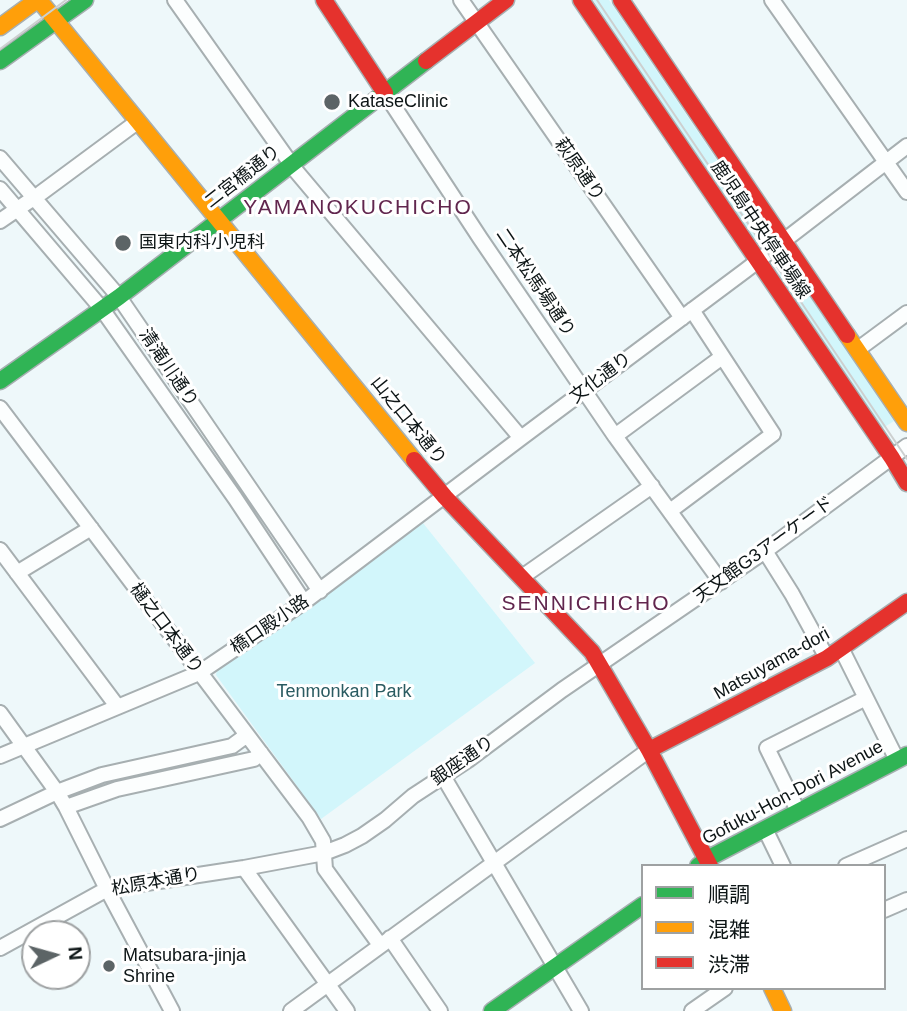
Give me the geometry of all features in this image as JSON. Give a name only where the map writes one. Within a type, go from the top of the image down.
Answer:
[{"type":"main road","name":"山之口本通り","points":[[38,0],[445,497],[588,646],[649,750],[705,864]]},
{"type":"main road","points":[[0,27],[38,0]]},
{"type":"main road","points":[[0,61],[85,0]]},
{"type":"main road","name":"二本松馬場通り","points":[[324,0],[385,93]]},
{"type":"main road","name":"二宮橋通り","points":[[0,381],[102,309],[506,0]]},
{"type":"main road","name":"鹿児島中央停車場線","points":[[581,0],[907,483]]},
{"type":"main road","name":"鹿児島中央停車場線","points":[[621,0],[907,423]]},
{"type":"main road","name":"Matsuyama-dori","points":[[649,750],[827,658],[907,602]]},
{"type":"main road","name":"Gofuku-Hon-Dori Avenue","points":[[705,864],[798,811],[902,757]]},
{"type":"main road","points":[[492,1011],[641,906]]},
{"type":"main road","points":[[773,990],[783,1011]]},
{"type":"street","points":[[175,0],[291,164],[521,438]]},
{"type":"street","name":"萩原通り","points":[[461,0],[687,314],[722,357],[773,434],[670,510]]},
{"type":"street","points":[[772,0],[907,191]]},
{"type":"street","name":"二本松馬場通り","points":[[385,93],[615,436],[721,582]]},
{"type":"street","points":[[0,221],[137,121]]},
{"type":"street","name":"文化通り","points":[[445,497],[907,146]]},
{"type":"street","name":"清滝川通り","points":[[0,158],[119,296],[320,591]]},
{"type":"street","name":"清滝川通り","points":[[0,189],[102,309],[235,498],[304,602]]},
{"type":"street","points":[[857,351],[907,313]]},
{"type":"street","points":[[615,436],[722,357]]},
{"type":"street","points":[[170,406],[187,396]]},
{"type":"street","name":"樋之口本通り","points":[[0,408],[309,817],[323,841],[325,869],[440,1011]]},
{"type":"street","name":"天文館G3アーケード","points":[[600,664],[765,551],[907,446]]},
{"type":"street","points":[[522,577],[652,486]]},
{"type":"street","points":[[235,498],[250,488]]},
{"type":"street","name":"橋口殿小路","points":[[0,755],[199,673],[320,591],[445,497]]},
{"type":"street","points":[[17,573],[91,528]]},
{"type":"street","points":[[0,550],[117,706]]},
{"type":"street","points":[[765,551],[827,658]]},
{"type":"street","points":[[841,648],[866,698],[902,757]]},
{"type":"street","name":"銀座通り","points":[[324,853],[362,836],[413,796],[468,760],[600,664]]},
{"type":"street","points":[[798,811],[767,748],[866,698]]},
{"type":"street","points":[[0,713],[66,807],[172,1011]]},
{"type":"street","points":[[0,819],[57,792],[102,775],[232,746],[247,735]]},
{"type":"street","points":[[290,1011],[649,750]]},
{"type":"street","points":[[66,807],[117,789],[254,759],[261,752]]},
{"type":"street","points":[[443,776],[581,1011]]},
{"type":"street","points":[[765,829],[782,864]]},
{"type":"street","points":[[851,864],[907,839]]},
{"type":"street","name":"松原本通り","points":[[0,948],[107,889],[324,853]]},
{"type":"street","points":[[244,867],[347,1011]]},
{"type":"street","points":[[886,909],[907,900]]},
{"type":"street","points":[[692,1011],[722,990]]},
{"type":"green space","points":[[593,0],[609,0],[764,230],[753,238]]},
{"type":"green space","points":[[790,267],[894,421],[883,428],[779,275]]},
{"type":"green space","name":"Tenmonkan Park","points":[[423,523],[535,663],[321,819],[216,675],[217,670],[309,608]]},
{"type":"tram line","points":[[0,49],[66,0]]},
{"type":"tram line","points":[[597,0],[907,459]]},
{"type":"traffic: fast","points":[[0,61],[85,0]]},
{"type":"traffic: fast","points":[[0,381],[119,297],[426,61]]},
{"type":"traffic: fast","points":[[701,864],[907,755]]},
{"type":"traffic: fast","points":[[492,1011],[641,906]]},
{"type":"traffic: slow","points":[[0,27],[37,0]]},
{"type":"traffic: slow","points":[[39,0],[414,460]]},
{"type":"traffic: slow","points":[[847,335],[907,423]]},
{"type":"traffic: slow","points":[[773,990],[783,1011]]},
{"type":"traffic: jam","points":[[324,0],[385,93]]},
{"type":"traffic: jam","points":[[426,61],[506,0]]},
{"type":"traffic: jam","points":[[581,0],[907,483]]},
{"type":"traffic: jam","points":[[621,0],[847,335]]},
{"type":"traffic: jam","points":[[414,460],[445,497],[592,652],[649,750],[709,864]]},
{"type":"traffic: jam","points":[[649,750],[827,658],[907,602]]},
{"type":"place","name":"KataseClinic","points":[[332,102]]},
{"type":"place","name":"国東内科小児科","points":[[123,243]]},
{"type":"place","name":"Matsubara-jinja Shrine","points":[[109,966]]},
{"type":"district","name":"YAMANOKUCHICHO","points":[[358,208]]},
{"type":"district","name":"SENNICHICHO","points":[[586,604]]}]
